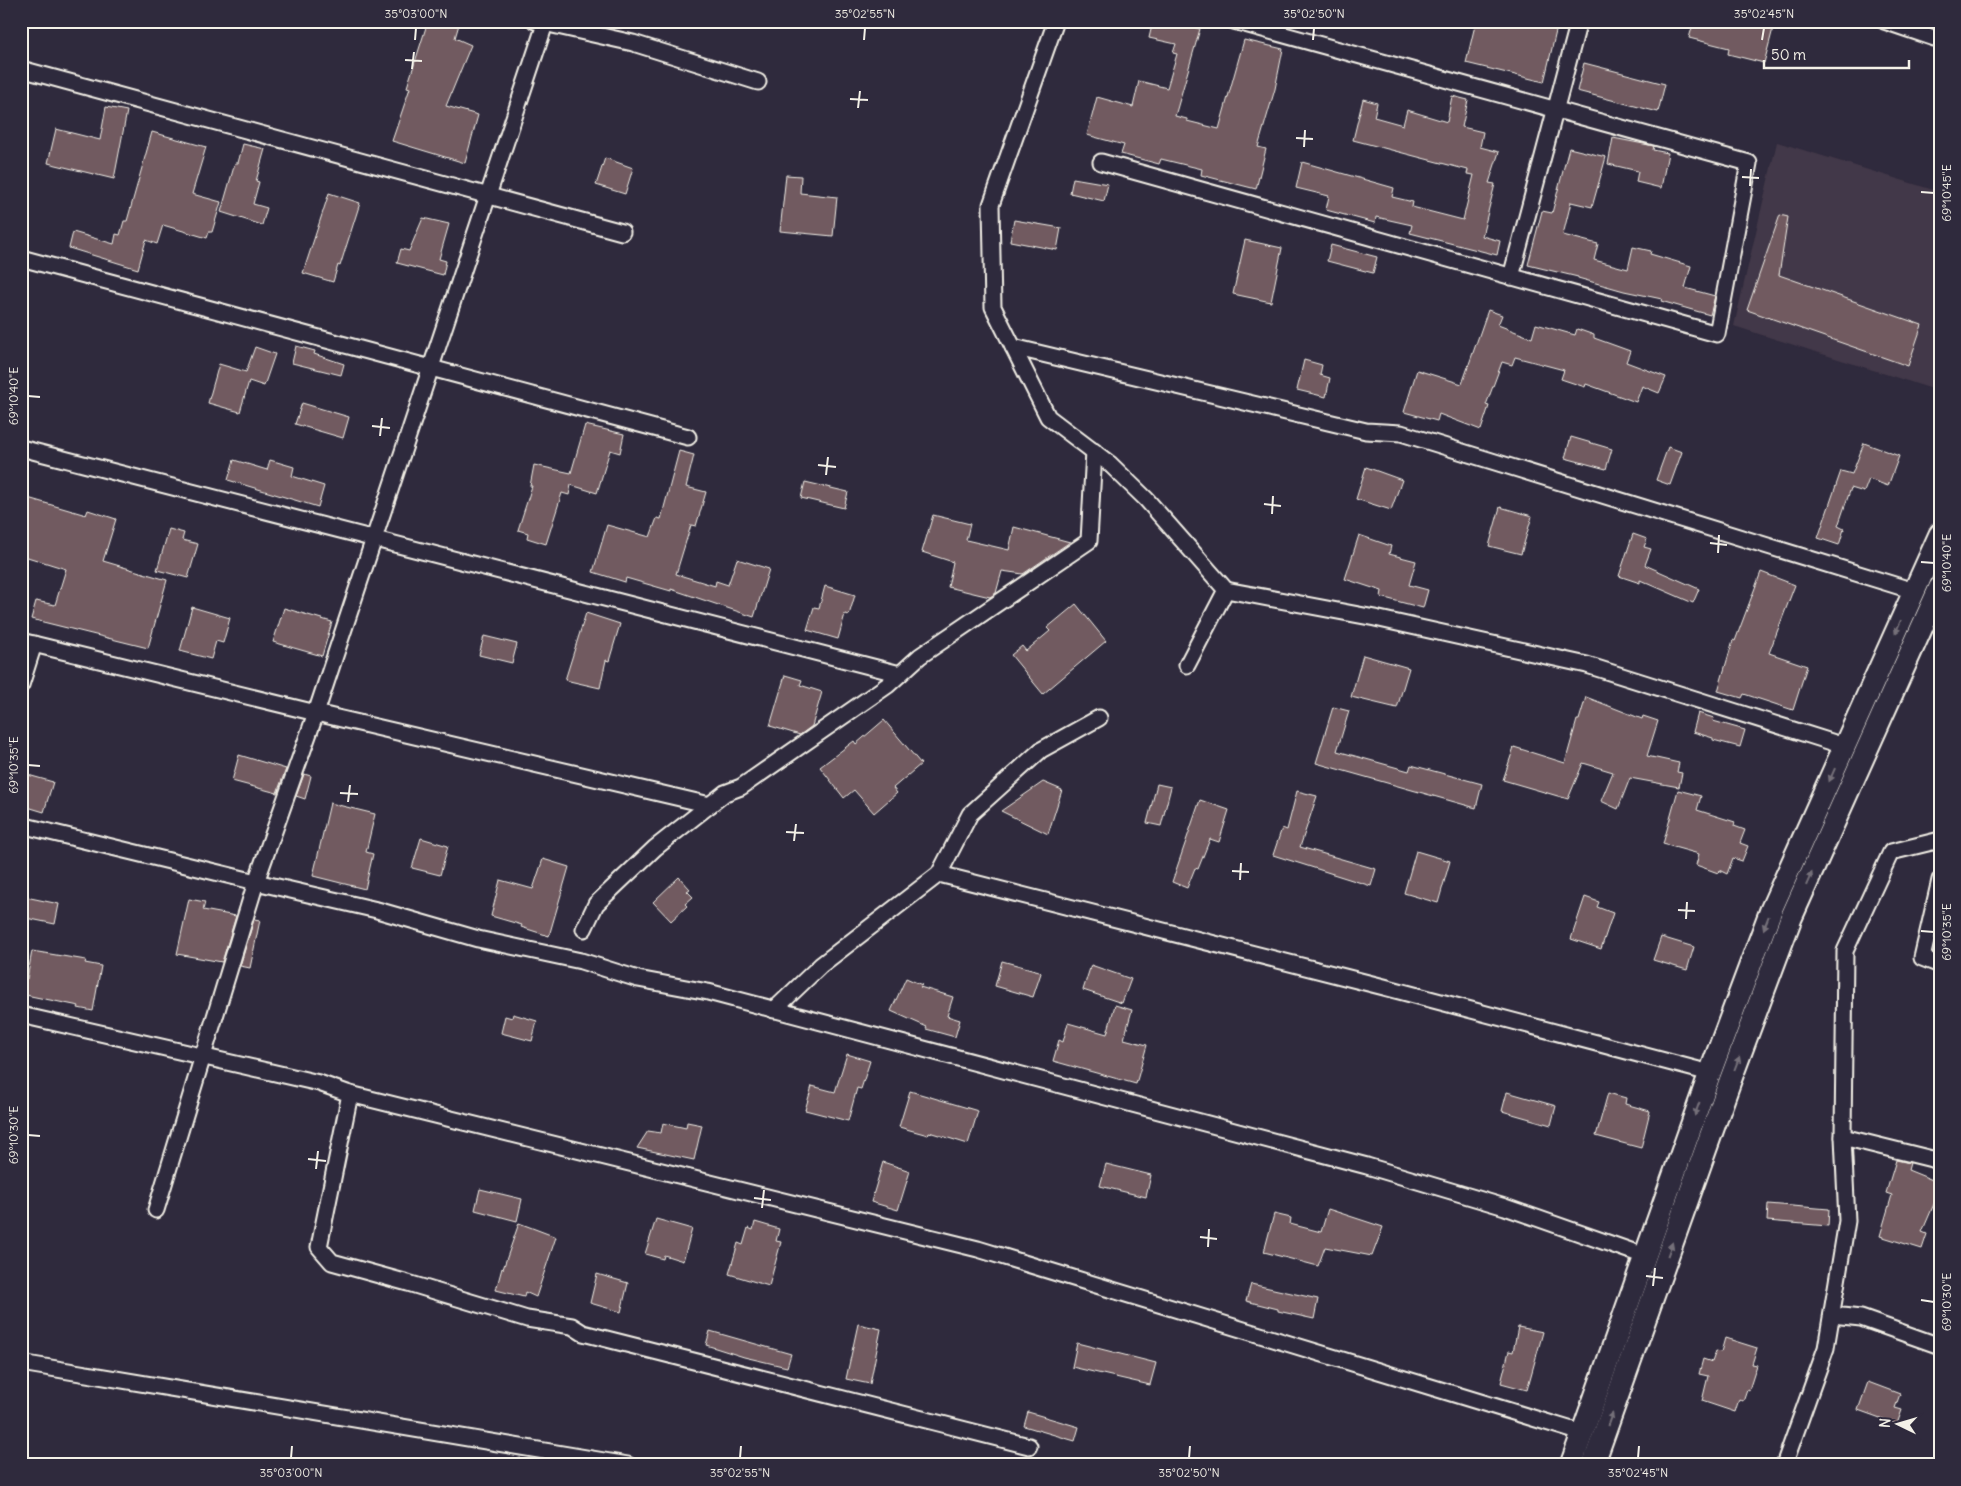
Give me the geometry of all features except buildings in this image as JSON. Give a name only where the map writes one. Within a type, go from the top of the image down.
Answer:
[{"type":"street","points":[[1056,21],[991,205],[993,306],[1048,417],[1110,464],[1146,499],[1226,590],[1375,618],[1587,665],[1844,746]]},
{"type":"street","points":[[1101,162],[1717,334],[1749,163],[1234,21]]},
{"type":"street","points":[[1511,276],[1579,21]]},
{"type":"street","points":[[1884,21],[1940,40]]},
{"type":"street","points":[[156,1210],[256,882],[316,713],[489,196],[542,22],[633,43],[758,82]]},
{"type":"street","points":[[21,68],[622,232]]},
{"type":"street","points":[[21,258],[688,437]]},
{"type":"street","points":[[1013,346],[1366,431],[1401,433],[1914,591]]},
{"type":"street","points":[[21,448],[900,674]]},
{"type":"street","points":[[584,929],[596,904],[655,848],[725,793],[741,787],[888,684],[920,656],[1089,541],[1094,452]]},
{"type":"street","points":[[1571,1465],[1710,1073],[1771,910],[1940,534]]},
{"type":"street","points":[[1593,1465],[1730,1081],[1791,918],[1940,587]]},
{"type":"street","points":[[1187,665],[1226,590]]},
{"type":"street","points":[[21,685],[28,643],[316,713],[710,805]]},
{"type":"street","points":[[774,1010],[821,964],[939,874],[970,814],[1041,750],[1100,718]]},
{"type":"street","points":[[21,825],[377,910],[478,939],[581,961],[638,979],[708,992],[1367,1166],[1505,1207],[1645,1256]]},
{"type":"street","points":[[1784,1465],[1826,1348],[1847,1221],[1842,1137],[1845,951],[1891,852],[1940,840]]},
{"type":"street","points":[[939,874],[1384,987],[1710,1073]]},
{"type":"street","points":[[1940,880],[1922,958],[1940,965]]},
{"type":"street","points":[[21,1015],[319,1083],[350,1094],[978,1249],[1582,1433]]},
{"type":"street","points":[[350,1094],[319,1247],[332,1262],[527,1319],[572,1326],[583,1332],[1029,1446]]},
{"type":"street","points":[[1842,1137],[1940,1161]]},
{"type":"street","points":[[1832,1316],[1861,1318],[1940,1346]]},
{"type":"street","points":[[21,1363],[628,1465]]},
{"type":"shaded area","points":[[1777,142],[1940,192],[1939,391],[1734,326]]}]
